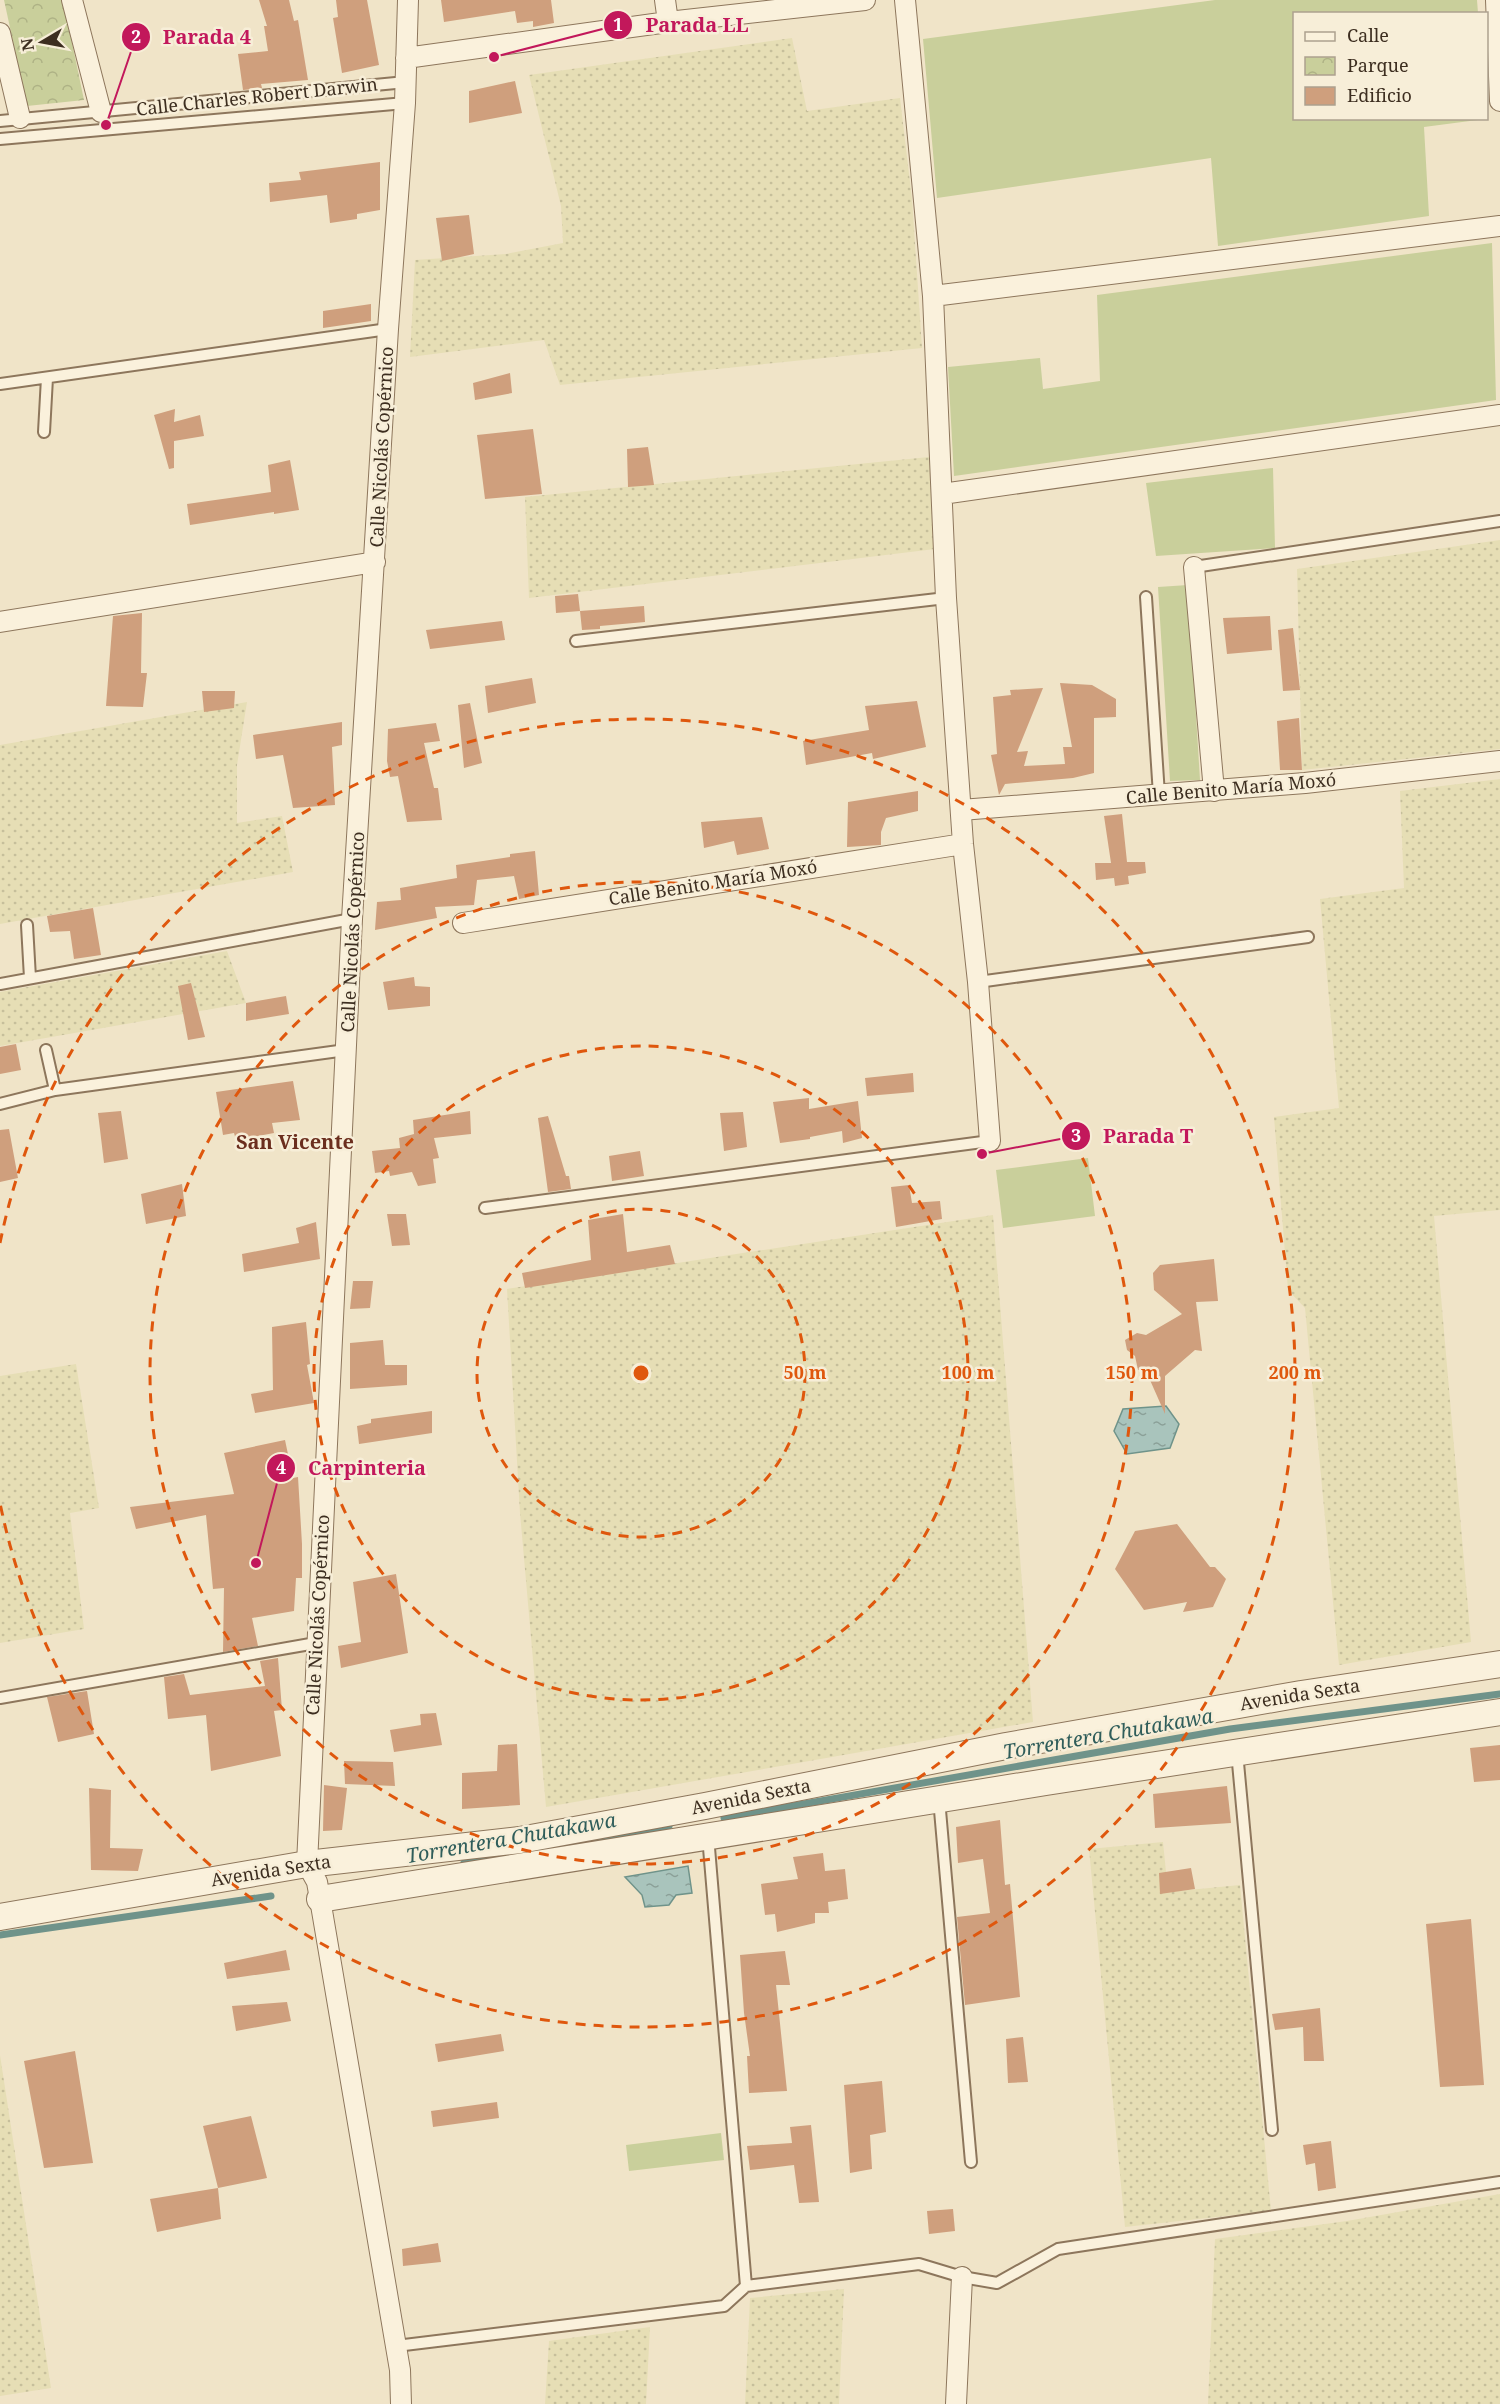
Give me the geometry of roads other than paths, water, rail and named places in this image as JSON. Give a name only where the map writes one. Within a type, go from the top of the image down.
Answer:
[{"type":"street","points":[[72,0],[101,112]]},
{"type":"street","name":"Calle Nicolás Copérnico","points":[[400,2404],[400,2370],[315,1882],[316,1643],[352,920],[388,329],[405,102],[408,0]]},
{"type":"street","points":[[665,0],[668,22]]},
{"type":"street","points":[[406,58],[788,4],[866,0]]},
{"type":"street","points":[[905,0],[933,296],[946,598],[963,844],[978,982],[990,1141]]},
{"type":"street","points":[[1496,0],[1500,101]]},
{"type":"street","points":[[0,33],[20,118]]},
{"type":"street","points":[[933,296],[1500,226]]},
{"type":"street","points":[[942,494],[1500,415]]},
{"type":"street","points":[[0,622],[375,562]]},
{"type":"street","points":[[1194,567],[1214,791]]},
{"type":"street","name":"Calle Benito María Moxó","points":[[961,810],[1305,783],[1500,762]]},
{"type":"street","name":"Calle Benito María Moxó","points":[[463,922],[963,844]]},
{"type":"street","name":"Avenida Sexta","points":[[0,1917],[315,1882],[706,1818],[1018,1743],[1301,1694],[1500,1665]]},
{"type":"street","name":"Avenida Sexta","points":[[315,1882],[520,1840],[706,1818],[939,1799],[1500,1712]]},
{"type":"street","points":[[956,2404],[962,2277]]},
{"type":"lane","name":"Calle Charles Robert Darwin","points":[[0,121],[406,82]]},
{"type":"lane","name":"Calle Charles Robert Darwin","points":[[0,139],[405,102]]},
{"type":"lane","points":[[0,384],[388,329]]},
{"type":"lane","points":[[44,432],[47,378]]},
{"type":"lane","points":[[1194,567],[1500,521]]},
{"type":"lane","points":[[1146,597],[1160,795]]},
{"type":"lane","points":[[576,641],[946,598]]},
{"type":"lane","points":[[0,984],[352,920]]},
{"type":"lane","points":[[27,925],[30,978]]},
{"type":"lane","points":[[978,982],[1308,937]]},
{"type":"lane","points":[[46,1050],[55,1090]]},
{"type":"lane","points":[[0,1104],[55,1090],[346,1050]]},
{"type":"lane","points":[[485,1208],[990,1141]]},
{"type":"lane","points":[[0,1698],[316,1643]]},
{"type":"lane","points":[[1237,1751],[1272,2130]]},
{"type":"lane","points":[[939,1799],[971,2162]]},
{"type":"lane","points":[[706,1818],[746,2286]]},
{"type":"lane","points":[[396,2346],[724,2306],[746,2286],[919,2264],[962,2277],[997,2283],[1058,2249],[1500,2182]]},
{"type":"water","points":[[1166,1406],[1179,1424],[1170,1448],[1127,1454],[1114,1431],[1123,1409]]},
{"type":"water","points":[[688,1866],[692,1893],[676,1895],[669,1905],[645,1907],[642,1895],[625,1877]]},
{"type":"waterway","name":"Torrentera Chutakawa","points":[[724,1818],[1230,1729],[1500,1694]]},
{"type":"waterway","name":"Torrentera Chutakawa","points":[[464,1863],[669,1826]]},
{"type":"waterway","name":"Torrentera Chutakawa","points":[[0,1935],[271,1896]]},
{"type":"place","name":"Parada LL","points":[[494,57]]},
{"type":"place","name":"Parada 4","points":[[106,125]]},
{"type":"place","name":"Parada T","points":[[982,1154]]},
{"type":"place","name":"Carpinteria","points":[[256,1563]]},
{"type":"district","name":"San Vicente","points":[[295,1142]]}]
